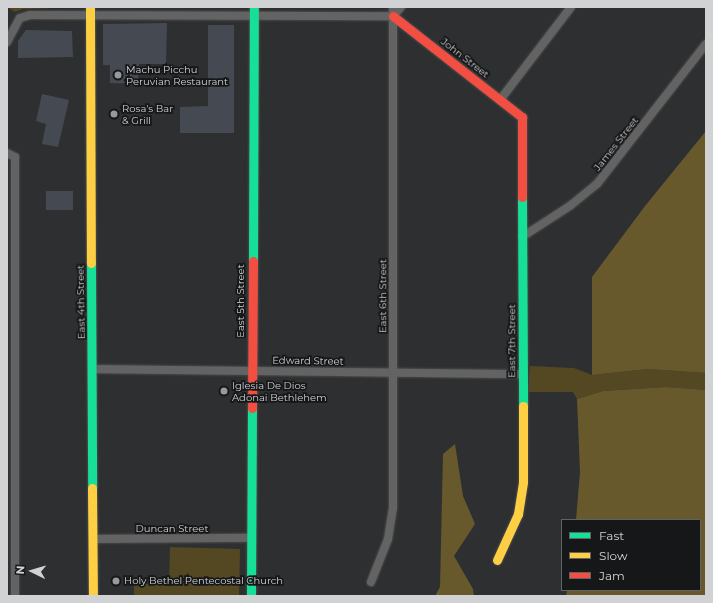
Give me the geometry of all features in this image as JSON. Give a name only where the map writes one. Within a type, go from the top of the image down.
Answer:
[{"type":"street","points":[[7,42],[17,22],[20,18],[25,16],[90,11],[393,12],[401,7]]},
{"type":"street","points":[[500,100],[571,7]]},
{"type":"street","name":"East 4th Street","points":[[90,11],[93,596]]},
{"type":"street","name":"East 5th Street","points":[[251,596],[254,11]]},
{"type":"street","name":"John Street","points":[[393,12],[522,117]]},
{"type":"street","name":"East 6th Street","points":[[371,582],[388,539],[392,518],[393,12]]},
{"type":"street","name":"James Street","points":[[522,237],[571,205],[597,184],[706,44]]},
{"type":"street","name":"East 7th Street","points":[[497,560],[518,514],[522,492],[522,117]]},
{"type":"street","points":[[7,153],[15,157],[14,596]]},
{"type":"street","name":"Edward Street","points":[[92,369],[523,374]]},
{"type":"street","name":"Duncan Street","points":[[93,539],[251,538]]},
{"type":"shaded area","points":[[7,7],[79,7],[23,9],[15,12]]},
{"type":"shaded area","points":[[706,131],[706,373],[648,369],[592,375],[592,277],[645,206]]},
{"type":"shaded area","points":[[530,366],[574,368],[592,375],[648,369],[706,373],[706,390],[666,387],[603,391],[577,399],[573,392],[528,392]]},
{"type":"shaded area","points":[[666,387],[706,390],[706,596],[566,596],[567,591],[701,591],[701,519],[576,519],[580,472],[577,399],[603,391]]},
{"type":"shaded area","points":[[455,444],[463,496],[475,524],[454,556],[473,589],[474,596],[435,596],[440,587],[443,454]]},
{"type":"shaded area","points":[[170,547],[240,549],[239,596],[134,596],[134,584],[169,584]]},
{"type":"building","points":[[167,23],[166,64],[139,64],[138,84],[110,83],[110,65],[103,65],[103,24]]},
{"type":"building","points":[[208,25],[234,25],[234,133],[180,133],[180,107],[208,106]]},
{"type":"building","points":[[26,30],[72,31],[73,57],[18,58],[18,41]]},
{"type":"building","points":[[42,94],[69,100],[58,147],[42,144],[46,124],[36,121]]},
{"type":"building","points":[[46,191],[73,191],[73,210],[46,210]]},
{"type":"traffic: fast","points":[[253,261],[254,7]]},
{"type":"traffic: fast","points":[[522,197],[523,406]]},
{"type":"traffic: fast","points":[[91,263],[92,488]]},
{"type":"traffic: fast","points":[[251,596],[252,408]]},
{"type":"traffic: slow","points":[[90,7],[91,263]]},
{"type":"traffic: slow","points":[[497,560],[518,514],[523,482],[523,406]]},
{"type":"traffic: slow","points":[[92,488],[93,596]]},
{"type":"traffic: jam","points":[[393,16],[522,117],[522,197]]},
{"type":"traffic: jam","points":[[252,408],[253,261]]},
{"type":"place","name":"Machu Picchu Peruvian Restaurant","points":[[118,75]]},
{"type":"place","name":"Rosa's Bar & Grill","points":[[114,114]]},
{"type":"place","name":"Iglesia De Dios Adonai Bethlehem","points":[[224,391]]},
{"type":"place","name":"Holy Bethel Pentecostal Church","points":[[116,581]]}]
